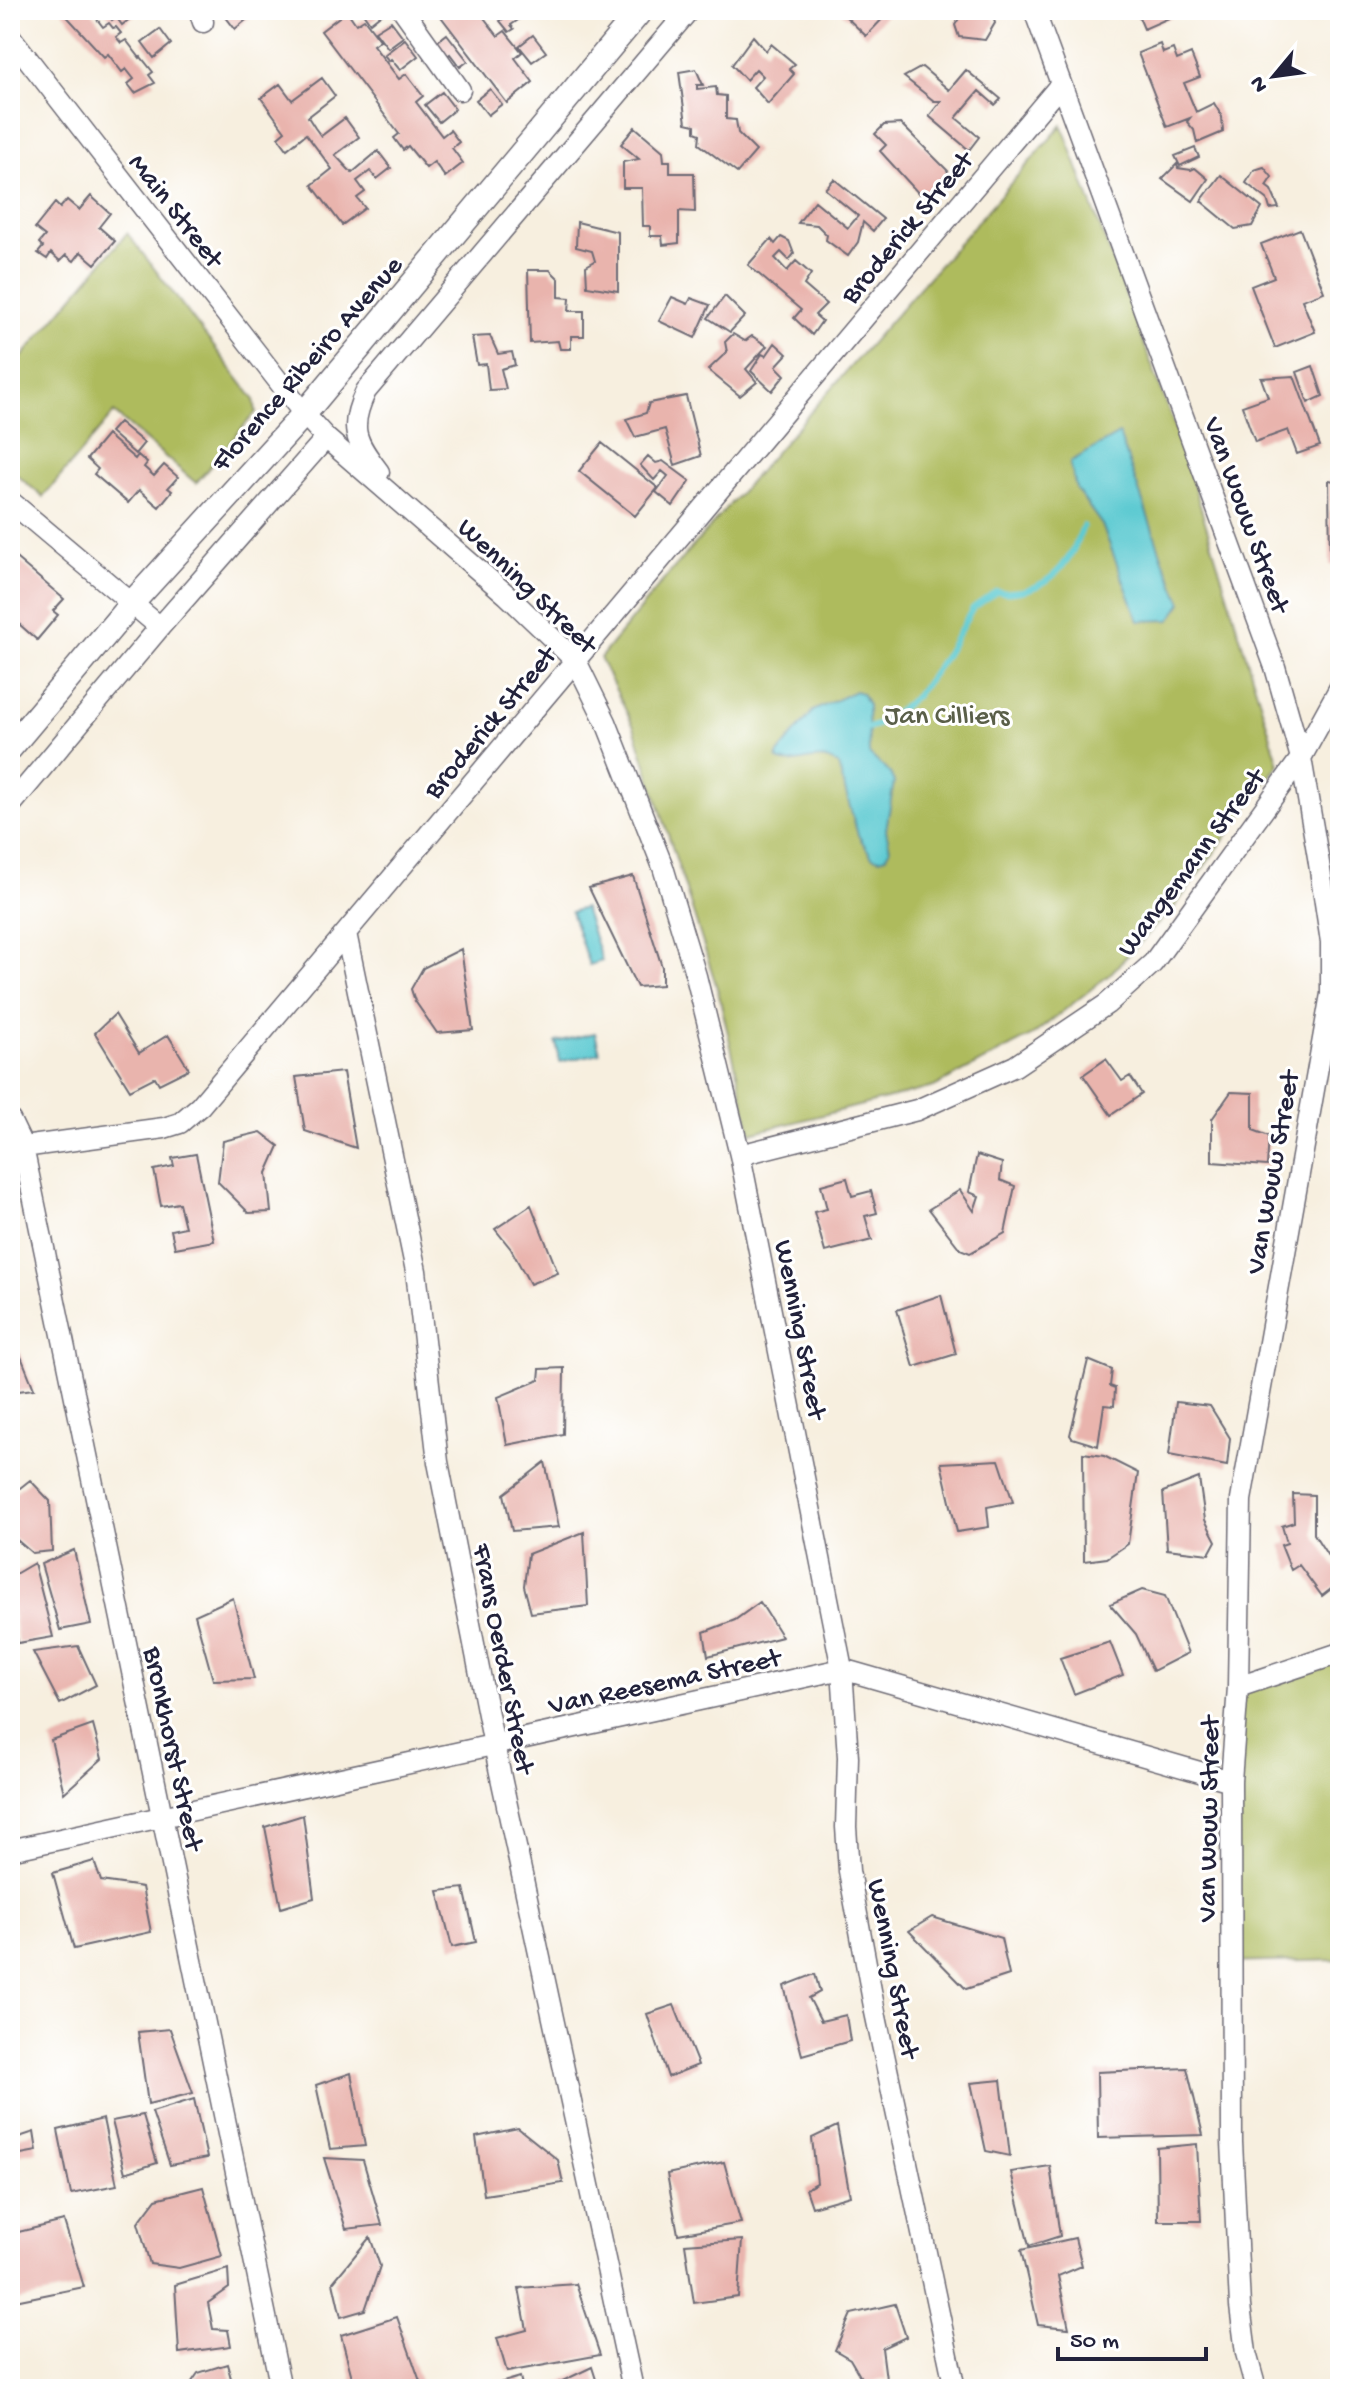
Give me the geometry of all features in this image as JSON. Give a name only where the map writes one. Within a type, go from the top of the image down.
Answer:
[{"type":"main road","name":"Florence Ribeiro Avenue","points":[[10,748],[132,603],[304,414],[641,10]]},
{"type":"street","points":[[403,10],[460,90]]},
{"type":"street","points":[[404,504],[359,442],[356,413],[366,391],[689,10]]},
{"type":"street","name":"Van Wouw Street","points":[[1034,10],[1275,667],[1301,758],[1331,942],[1331,994],[1243,1483],[1238,1687],[1231,1781],[1232,2142],[1240,2306],[1246,2353],[1256,2389]]},
{"type":"street","name":"Main Street","points":[[10,36],[304,414]]},
{"type":"street","name":"Broderick Street","points":[[23,1147],[152,1130],[180,1123],[200,1106],[1061,84]]},
{"type":"street","name":"Wenning Street","points":[[304,414],[326,438],[507,595],[576,661],[606,722],[663,867],[696,976],[740,1155],[842,1669],[848,1757],[846,1827],[849,1871],[875,2012],[955,2389]]},
{"type":"street","points":[[10,806],[160,627],[326,438]]},
{"type":"street","points":[[10,501],[160,627]]},
{"type":"street","name":"Wangemann Street","points":[[740,1155],[917,1110],[1015,1066],[1107,1004],[1153,963],[1301,758],[1340,687]]},
{"type":"street","name":"Frans Oerder Street","points":[[346,933],[416,1271],[438,1462],[494,1745],[633,2389]]},
{"type":"street","name":"Bronkhorst Street","points":[[10,1120],[23,1147],[281,2389]]},
{"type":"street","points":[[1238,1687],[1340,1653]]},
{"type":"street","name":"Van Reesema Street","points":[[10,1850],[842,1669],[1231,1781]]},
{"type":"green space","name":"Jan Cilliers","points":[[1062,125],[1181,443],[1279,764],[1176,905],[1109,975],[1033,1035],[934,1087],[751,1133],[718,991],[634,727],[600,658],[667,576]]},
{"type":"green space","points":[[127,233],[254,399],[256,412],[196,483],[114,413],[43,497],[10,469],[10,371]]},
{"type":"green space","points":[[1340,1653],[1340,1960],[1226,1963],[1236,1690]]},
{"type":"water","points":[[1119,434],[1164,562],[1182,603],[1170,620],[1139,621],[1102,525],[1076,489],[1070,462]]},
{"type":"water","points":[[855,691],[862,693],[868,705],[869,754],[890,773],[894,782],[886,830],[890,849],[886,857],[880,859],[872,857],[858,835],[838,765],[823,759],[785,762],[778,760],[777,755],[813,711]]},
{"type":"water","points":[[584,908],[602,961],[589,965],[571,912]]},
{"type":"water","points":[[595,1033],[600,1053],[560,1062],[556,1042]]},
{"type":"building","points":[[61,10],[90,10],[103,27],[109,23],[116,27],[121,33],[116,37],[121,43],[126,40],[141,57],[153,72],[149,75],[155,83],[135,93],[128,84],[134,79],[126,69],[122,72],[108,54],[104,57]]},
{"type":"building","points":[[107,10],[141,10],[122,25],[116,17],[112,20]]},
{"type":"building","points":[[248,10],[252,15],[235,29],[222,12]]},
{"type":"building","points":[[361,10],[383,10],[384,12],[370,23]]},
{"type":"building","points":[[436,10],[478,10],[498,36],[505,31],[522,52],[515,58],[533,82],[507,103]]},
{"type":"building","points":[[515,10],[521,18],[511,25],[514,29],[509,32],[500,21]]},
{"type":"building","points":[[839,10],[887,10],[889,12],[866,36]]},
{"type":"building","points":[[964,10],[991,10],[995,23],[985,40],[959,37],[955,25]]},
{"type":"building","points":[[1136,10],[1187,10],[1144,29]]},
{"type":"building","points":[[347,11],[356,24],[364,19],[380,40],[373,45],[399,79],[406,74],[423,96],[416,102],[442,136],[450,130],[459,142],[452,148],[463,163],[445,177],[434,162],[426,168],[408,146],[403,150],[394,138],[399,134],[321,31]]},
{"type":"building","points":[[391,21],[403,37],[388,48],[375,31]]},
{"type":"building","points":[[160,29],[171,44],[154,58],[142,42]]},
{"type":"building","points":[[447,34],[468,61],[460,67],[450,54],[445,58],[434,44]]},
{"type":"building","points":[[533,35],[546,52],[532,62],[519,46]]},
{"type":"building","points":[[753,36],[766,51],[771,44],[795,64],[789,69],[794,74],[768,104],[753,87],[763,76],[756,69],[746,80],[732,65]]},
{"type":"building","points":[[405,39],[418,56],[400,70],[384,55]]},
{"type":"building","points":[[1160,44],[1163,53],[1173,49],[1177,60],[1191,54],[1200,77],[1184,83],[1196,112],[1214,103],[1222,117],[1223,132],[1197,143],[1194,130],[1187,122],[1190,118],[1167,127],[1138,53]]},
{"type":"building","points":[[922,67],[949,90],[966,70],[1001,99],[995,105],[979,91],[956,118],[979,137],[969,150],[929,116],[941,101],[934,101],[904,77]]},
{"type":"building","points":[[696,69],[703,85],[697,85],[697,89],[716,87],[717,95],[726,96],[726,119],[736,120],[738,133],[756,151],[737,173],[699,144],[700,134],[695,132],[695,125],[686,123],[679,72]]},
{"type":"building","points":[[322,78],[335,96],[308,117],[321,136],[345,118],[359,137],[335,155],[352,173],[378,151],[391,168],[377,179],[370,171],[357,181],[365,192],[357,198],[365,208],[342,225],[312,185],[332,169],[306,134],[287,149],[278,137],[285,131],[261,98],[280,84],[292,100]]},
{"type":"building","points":[[490,89],[502,104],[488,115],[476,100]]},
{"type":"building","points":[[442,92],[455,109],[439,122],[425,105]]},
{"type":"building","points":[[901,124],[948,171],[944,184],[931,194],[920,195],[880,151],[886,145],[875,134],[884,125]]},
{"type":"building","points":[[635,127],[663,151],[664,161],[670,161],[670,173],[694,173],[695,212],[679,211],[679,243],[663,245],[662,236],[650,236],[650,226],[643,226],[642,188],[623,188],[623,162],[639,159],[621,144]]},
{"type":"building","points":[[1195,148],[1199,157],[1180,166],[1175,156]]},
{"type":"building","points":[[1177,164],[1178,168],[1195,168],[1208,179],[1193,201],[1162,179]]},
{"type":"building","points":[[1264,167],[1272,177],[1266,186],[1279,208],[1270,209],[1267,199],[1246,183],[1254,170]]},
{"type":"building","points":[[1221,175],[1262,208],[1252,226],[1235,229],[1201,201]]},
{"type":"building","points":[[834,179],[883,219],[873,231],[863,222],[858,242],[848,256],[826,240],[827,235],[817,225],[798,223],[815,201],[848,228],[858,216],[825,189]]},
{"type":"building","points":[[91,196],[110,213],[99,227],[115,241],[95,264],[81,252],[74,261],[66,255],[60,261],[51,253],[47,259],[38,253],[43,247],[39,243],[45,236],[35,228],[55,203],[60,208],[67,200],[79,210]]},
{"type":"building","points":[[577,222],[618,232],[618,291],[587,286],[586,266],[595,261],[592,251],[576,247]]},
{"type":"building","points":[[1300,229],[1324,292],[1302,300],[1315,332],[1275,348],[1251,286],[1274,277],[1261,244]]},
{"type":"building","points":[[781,237],[789,241],[794,254],[789,260],[781,252],[775,258],[787,271],[796,261],[811,274],[804,285],[826,304],[815,315],[822,321],[812,335],[794,318],[801,310],[748,265],[771,239],[775,244]]},
{"type":"building","points":[[528,270],[550,270],[559,279],[559,297],[570,298],[569,311],[584,311],[584,336],[571,336],[571,349],[560,349],[558,341],[530,343]]},
{"type":"building","points":[[725,296],[745,316],[730,332],[708,318]]},
{"type":"building","points":[[672,297],[688,304],[691,298],[710,305],[695,338],[659,321]]},
{"type":"building","points":[[733,334],[745,341],[752,336],[767,346],[746,369],[757,382],[740,396],[708,370],[727,352],[725,342]]},
{"type":"building","points":[[490,336],[498,354],[512,352],[515,365],[501,369],[506,389],[489,390],[486,364],[477,365],[472,337]]},
{"type":"building","points":[[775,343],[787,354],[776,366],[785,375],[772,391],[751,371],[762,354],[766,356]]},
{"type":"building","points":[[1313,366],[1323,396],[1308,403],[1297,372]]},
{"type":"building","points":[[1294,376],[1320,446],[1297,454],[1288,430],[1255,442],[1242,406],[1268,397],[1261,378]]},
{"type":"building","points":[[686,396],[701,456],[675,465],[665,429],[635,437],[626,419],[646,413],[649,403]]},
{"type":"building","points":[[119,422],[144,443],[135,454],[110,432]]},
{"type":"building","points":[[107,435],[135,459],[138,455],[147,463],[144,467],[154,476],[164,465],[178,477],[168,488],[172,491],[159,507],[139,490],[128,503],[94,474],[98,469],[87,459]]},
{"type":"building","points":[[602,443],[658,488],[635,516],[579,471]]},
{"type":"building","points":[[648,456],[656,463],[663,461],[690,481],[673,506],[656,492],[668,476],[662,471],[654,480],[640,465]]},
{"type":"building","points":[[1329,480],[1340,482],[1340,567],[1330,565]]},
{"type":"building","points":[[10,553],[64,599],[53,611],[58,615],[37,640],[10,616]]},
{"type":"building","points":[[633,876],[662,967],[662,985],[637,987],[589,888]]},
{"type":"building","points":[[461,949],[473,1030],[437,1033],[415,1001],[411,989],[423,968]]},
{"type":"building","points":[[115,1014],[139,1053],[168,1035],[189,1069],[159,1084],[155,1077],[130,1090],[95,1033]]},
{"type":"building","points":[[1106,1059],[1122,1081],[1130,1076],[1142,1094],[1111,1115],[1083,1075]]},
{"type":"building","points":[[343,1072],[356,1148],[305,1131],[296,1077]]},
{"type":"building","points":[[1231,1092],[1253,1093],[1253,1130],[1269,1136],[1267,1166],[1212,1162],[1212,1119]]},
{"type":"building","points":[[261,1132],[279,1146],[267,1173],[271,1212],[249,1213],[218,1182],[223,1141]]},
{"type":"building","points":[[196,1154],[214,1241],[175,1248],[171,1230],[185,1227],[179,1203],[161,1206],[154,1170],[174,1166],[172,1158]]},
{"type":"building","points":[[977,1155],[1002,1163],[1000,1180],[1015,1186],[1005,1233],[970,1253],[960,1249],[929,1209],[960,1190],[974,1211],[979,1196],[969,1192]]},
{"type":"building","points":[[847,1178],[852,1196],[871,1191],[877,1213],[865,1216],[872,1240],[825,1252],[814,1212],[827,1209],[821,1185]]},
{"type":"building","points":[[531,1205],[558,1273],[530,1284],[511,1249],[495,1229]]},
{"type":"building","points":[[941,1295],[956,1354],[914,1367],[897,1310]]},
{"type":"building","points":[[10,1329],[34,1389],[10,1392]]},
{"type":"building","points":[[1088,1360],[1112,1370],[1110,1386],[1115,1388],[1114,1406],[1104,1405],[1098,1446],[1070,1435]]},
{"type":"building","points":[[564,1368],[563,1434],[507,1445],[498,1397],[539,1380],[540,1369]]},
{"type":"building","points":[[1176,1402],[1210,1406],[1230,1438],[1227,1466],[1169,1455]]},
{"type":"building","points":[[1083,1453],[1104,1456],[1138,1473],[1128,1544],[1107,1558],[1084,1561]]},
{"type":"building","points":[[999,1460],[1013,1502],[987,1507],[989,1527],[957,1532],[941,1463]]},
{"type":"building","points":[[545,1462],[559,1527],[512,1531],[504,1494]]},
{"type":"building","points":[[1199,1478],[1205,1520],[1216,1541],[1209,1554],[1167,1549],[1163,1492]]},
{"type":"building","points":[[30,1480],[50,1501],[52,1551],[32,1553],[10,1534],[10,1496]]},
{"type":"building","points":[[1293,1494],[1314,1495],[1314,1534],[1340,1575],[1340,1582],[1322,1596],[1299,1565],[1291,1570],[1281,1545],[1287,1543],[1282,1526],[1294,1522]]},
{"type":"building","points":[[584,1532],[588,1606],[531,1613],[524,1586],[528,1554]]},
{"type":"building","points":[[74,1550],[91,1624],[60,1630],[41,1564]]},
{"type":"building","points":[[34,1563],[53,1637],[18,1643],[10,1577]]},
{"type":"building","points":[[1142,1590],[1165,1596],[1188,1653],[1153,1671],[1136,1634],[1110,1604]]},
{"type":"building","points":[[233,1598],[254,1679],[213,1680],[195,1615]]},
{"type":"building","points":[[760,1602],[782,1637],[708,1656],[704,1632],[735,1620]]},
{"type":"building","points":[[1110,1642],[1123,1675],[1074,1694],[1060,1658]]},
{"type":"building","points":[[78,1646],[96,1685],[60,1704],[33,1652]]},
{"type":"building","points":[[93,1725],[102,1759],[64,1793],[51,1740]]},
{"type":"building","points":[[303,1815],[314,1898],[281,1908],[265,1827]]},
{"type":"building","points":[[94,1861],[101,1881],[142,1887],[151,1932],[74,1949],[53,1873]]},
{"type":"building","points":[[464,1888],[476,1942],[452,1947],[438,1891]]},
{"type":"building","points":[[932,1917],[1001,1938],[1009,1975],[966,1989],[909,1931]]},
{"type":"building","points":[[815,1974],[820,1992],[809,1998],[821,2021],[846,2015],[850,2041],[802,2055],[784,1986]]},
{"type":"building","points":[[674,2005],[698,2065],[668,2077],[647,2014]]},
{"type":"building","points":[[170,2029],[193,2093],[148,2104],[138,2032]]},
{"type":"building","points":[[1187,2068],[1203,2135],[1098,2138],[1097,2072]]},
{"type":"building","points":[[351,2073],[365,2146],[330,2149],[316,2085]]},
{"type":"building","points":[[1001,2080],[1010,2156],[986,2151],[971,2083]]},
{"type":"building","points":[[194,2099],[207,2158],[170,2165],[152,2112]]},
{"type":"building","points":[[143,2115],[157,2163],[125,2173],[112,2121]]},
{"type":"building","points":[[103,2119],[117,2185],[71,2194],[58,2130]]},
{"type":"building","points":[[837,2126],[850,2196],[812,2207],[806,2189],[817,2183],[812,2138]]},
{"type":"building","points":[[518,2128],[558,2160],[563,2183],[484,2195],[476,2137]]},
{"type":"building","points":[[34,2132],[37,2151],[10,2156],[10,2140]]},
{"type":"building","points":[[1197,2144],[1201,2221],[1158,2221],[1157,2148]]},
{"type":"building","points":[[324,2158],[363,2160],[382,2225],[346,2229]]},
{"type":"building","points":[[724,2162],[741,2223],[678,2234],[667,2174]]},
{"type":"building","points":[[1050,2166],[1060,2236],[1029,2246],[1011,2172]]},
{"type":"building","points":[[203,2187],[222,2256],[179,2268],[150,2264],[138,2223],[156,2199]]},
{"type":"building","points":[[64,2221],[84,2287],[10,2302],[10,2234]]},
{"type":"building","points":[[370,2237],[380,2266],[365,2310],[341,2317],[333,2282]]},
{"type":"building","points":[[1075,2238],[1082,2266],[1058,2276],[1069,2328],[1038,2325],[1021,2250]]},
{"type":"building","points":[[742,2240],[738,2297],[694,2303],[685,2244]]},
{"type":"building","points":[[228,2269],[229,2288],[208,2303],[213,2329],[228,2330],[231,2346],[179,2353],[175,2285]]},
{"type":"building","points":[[576,2284],[600,2355],[507,2372],[497,2338],[527,2330],[519,2288]]},
{"type":"building","points":[[895,2304],[906,2337],[882,2348],[886,2379],[864,2383],[850,2359],[835,2350],[851,2314]]},
{"type":"building","points":[[397,2317],[421,2384],[400,2389],[355,2389],[341,2335]]},
{"type":"building","points":[[227,2364],[234,2389],[187,2389],[198,2373]]},
{"type":"building","points":[[592,2367],[599,2389],[550,2389],[550,2387]]},
{"type":"building","points":[[520,2377],[523,2389],[493,2389],[493,2385]]},
{"type":"waterway","points":[[869,728],[884,722],[916,696],[944,658],[973,608],[997,591],[1021,591],[1053,576],[1068,558],[1083,526]]}]
